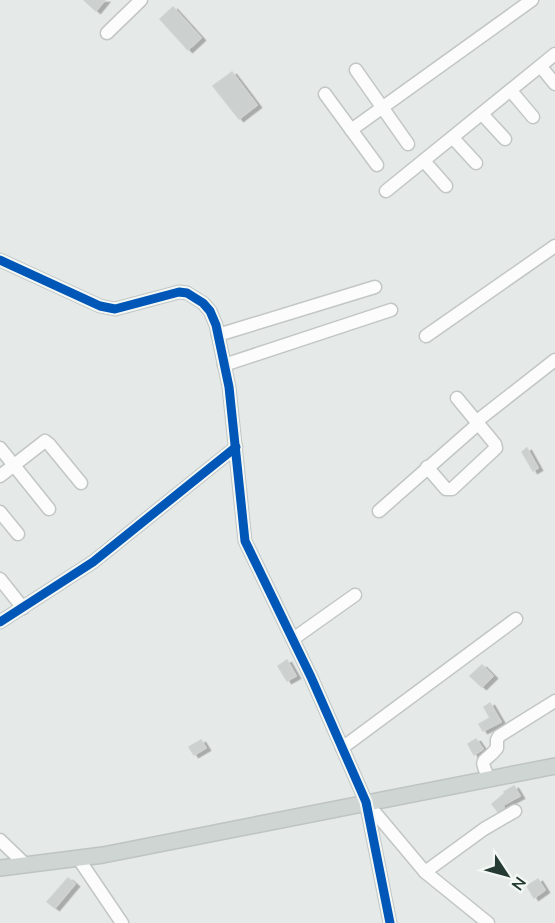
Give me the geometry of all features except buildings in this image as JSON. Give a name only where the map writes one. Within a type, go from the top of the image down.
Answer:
[{"type":"main road","points":[[0,868],[103,855],[555,766]]},
{"type":"street","points":[[107,33],[141,0]]},
{"type":"street","points":[[351,130],[532,0]]},
{"type":"street","points":[[386,191],[483,115],[555,54]]},
{"type":"street","points":[[541,67],[555,84]]},
{"type":"street","points":[[356,70],[408,144]]},
{"type":"street","points":[[511,91],[533,117]]},
{"type":"street","points":[[325,94],[377,165]]},
{"type":"street","points":[[483,115],[505,139]]},
{"type":"street","points":[[453,138],[476,163]]},
{"type":"street","points":[[424,161],[446,186]]},
{"type":"street","points":[[426,336],[555,246]]},
{"type":"street","points":[[0,260],[89,302],[110,308],[123,307],[179,292],[187,293],[203,303],[210,311],[218,335],[229,387],[245,541],[293,639],[366,802],[390,923]]},
{"type":"street","points":[[218,335],[375,287]]},
{"type":"street","points":[[224,364],[391,310]]},
{"type":"street","points":[[380,511],[478,422],[555,360]]},
{"type":"street","points":[[427,468],[446,489],[452,489],[496,448],[458,398]]},
{"type":"street","points":[[0,476],[45,441],[81,483]]},
{"type":"street","points":[[0,447],[49,509]]},
{"type":"street","points":[[0,622],[93,562],[236,447]]},
{"type":"street","points":[[0,512],[18,534]]},
{"type":"street","points":[[0,579],[23,608]]},
{"type":"street","points":[[293,639],[355,595]]},
{"type":"street","points":[[342,748],[516,619]]},
{"type":"street","points":[[489,779],[482,764],[483,760],[498,748],[497,740],[500,736],[555,701]]},
{"type":"street","points":[[366,802],[425,872],[489,923]]},
{"type":"street","points":[[425,872],[484,829],[515,812]]},
{"type":"street","points":[[0,840],[26,865]]},
{"type":"street","points":[[78,858],[122,923]]},
{"type":"cycle path","points":[[0,260],[100,306],[115,309],[179,292],[187,293],[203,303],[210,311],[216,325],[229,387],[245,541],[311,677],[366,802],[390,923]]},
{"type":"cycle path","points":[[0,622],[93,562],[236,447]]}]
